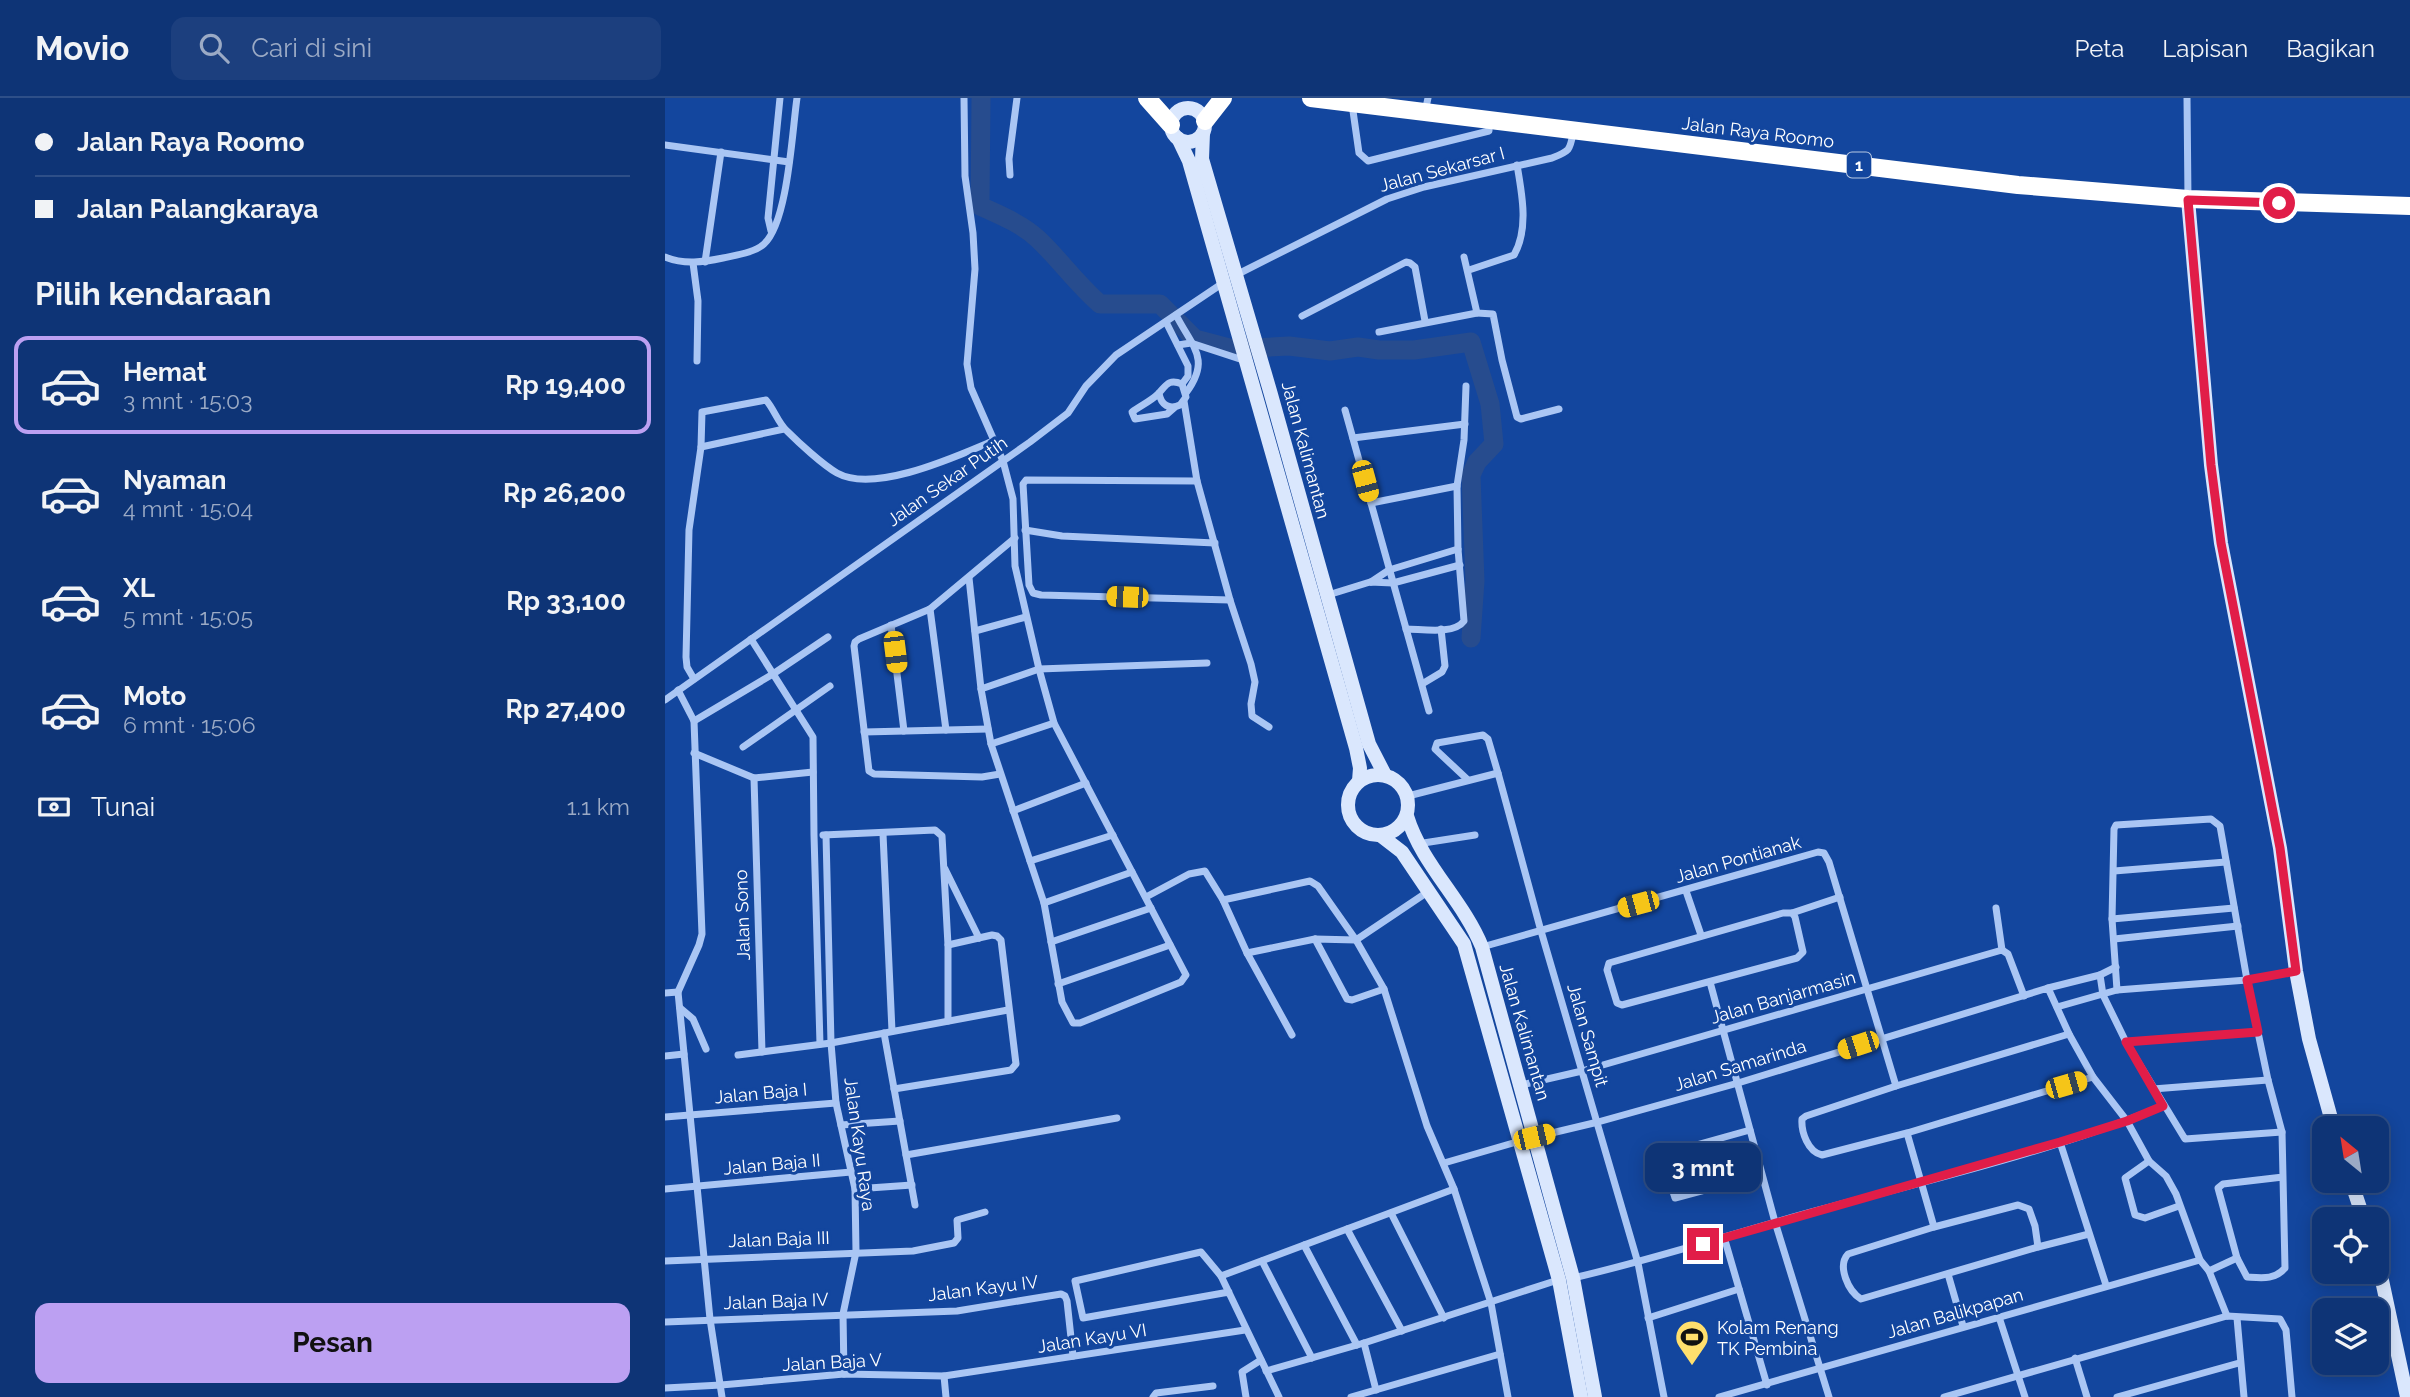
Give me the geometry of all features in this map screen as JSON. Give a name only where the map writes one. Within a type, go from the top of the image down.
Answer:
[{"type":"highway","points":[[1147,98],[1174,126]]},
{"type":"highway","points":[[1200,116],[1223,98]]},
{"type":"highway","name":"Jalan Raya Roomo","points":[[1311,98],[1426,105],[1489,121],[1711,146],[2018,186],[2188,200],[2410,206]]},
{"type":"main road","name":"Jalan Kalimantan","points":[[1175,98],[1174,126],[1230,279]]},
{"type":"main road","points":[[1188,108],[1200,116],[1200,137],[1189,142],[1174,126],[1178,111],[1188,108]]},
{"type":"main road","name":"Jalan Kalimantan","points":[[1200,116],[1202,159],[1251,360],[1320,597],[1373,754],[1385,775]]},
{"type":"main road","points":[[2188,200],[2211,465],[2221,543],[2280,848],[2296,971],[2309,1039],[2330,1116]]},
{"type":"main road","name":"Jalan Kalimantan","points":[[1320,597],[1356,748],[1360,768],[1359,781]]},
{"type":"main road","points":[[1376,774],[1385,775],[1403,786],[1408,796],[1406,817],[1391,833],[1380,835],[1362,831],[1349,816],[1348,797],[1359,781],[1376,774]]},
{"type":"main road","name":"Jalan Kalimantan","points":[[1406,817],[1417,844],[1473,927],[1482,947],[1491,1010],[1566,1279],[1595,1397]]},
{"type":"main road","name":"Jalan Kalimantan","points":[[1380,835],[1402,852],[1464,944],[1520,1085],[1527,1139]]},
{"type":"main road","name":"Jalan Kalimantan","points":[[1566,1279],[1581,1397]]},
{"type":"main road","points":[[2383,1284],[2407,1397]]},
{"type":"street","points":[[964,98],[965,176],[975,269],[967,364],[971,388],[1003,461],[1013,499],[1015,566],[1039,669],[1054,723],[1186,975],[1185,979],[1080,1023],[1073,1023],[1062,1002],[1044,903],[991,744],[981,689],[969,578]]},
{"type":"street","points":[[1010,175],[1009,159],[1017,98]]},
{"type":"street","points":[[2187,98],[2188,200]]},
{"type":"street","points":[[665,257],[693,263],[705,262],[755,250],[768,239],[779,218],[796,100],[780,99],[768,218],[771,231]]},
{"type":"street","points":[[1349,101],[1359,153],[1368,161],[1489,131],[1489,121]]},
{"type":"street","name":"Jalan Sekarsar I","points":[[1230,279],[1387,198],[1567,152],[1574,132]]},
{"type":"street","points":[[776,136],[792,138]]},
{"type":"street","points":[[665,145],[789,162]]},
{"type":"street","points":[[705,262],[720,152]]},
{"type":"street","points":[[1469,270],[1514,255],[1520,246],[1522,193],[1517,165]]},
{"type":"street","points":[[1464,257],[1477,313]]},
{"type":"street","points":[[1302,316],[1406,262],[1415,267],[1425,321]]},
{"type":"street","points":[[693,263],[698,301],[697,361]]},
{"type":"street","name":"Jalan Sekar Putih","points":[[665,700],[1068,413],[1086,386],[1117,355],[1230,279]]},
{"type":"street","points":[[1379,332],[1425,321],[1477,313],[1493,314],[1517,417],[1521,419],[1559,409]]},
{"type":"street","points":[[1176,316],[1200,362],[1199,372],[1184,401],[1197,481],[1251,664],[1255,682],[1252,716],[1269,727]]},
{"type":"street","points":[[1166,322],[1189,370],[1182,384]]},
{"type":"street","points":[[1178,345],[1191,343],[1251,360]]},
{"type":"street","points":[[1184,401],[1167,414],[1135,419],[1132,412],[1159,393],[1162,386],[1168,382],[1182,384],[1186,393]]},
{"type":"street","points":[[1406,629],[1458,628],[1464,621],[1458,549],[1457,486],[1465,424],[1466,386]]},
{"type":"street","points":[[1159,393],[1163,404],[1175,408]]},
{"type":"street","points":[[694,679],[687,657],[689,530],[701,447],[702,412],[766,400],[784,429],[838,474],[866,479],[887,477],[952,458],[993,441]]},
{"type":"street","points":[[1345,410],[1429,711]]},
{"type":"street","points":[[1353,438],[1465,424]]},
{"type":"street","points":[[701,447],[784,429]]},
{"type":"street","points":[[1197,481],[1026,480],[1023,484],[1027,568],[1033,593],[1041,596],[1230,600]]},
{"type":"street","points":[[1371,503],[1457,486]]},
{"type":"street","points":[[1025,530],[1062,537],[1215,543]]},
{"type":"street","points":[[1000,774],[982,777],[874,774],[869,771],[855,642],[930,609],[1014,538]]},
{"type":"street","points":[[1320,597],[1370,582],[1389,570],[1458,549]]},
{"type":"street","points":[[1370,582],[1393,583],[1460,565]]},
{"type":"street","points":[[930,609],[946,730]]},
{"type":"street","points":[[975,631],[1026,617]]},
{"type":"street","points":[[891,625],[904,731]]},
{"type":"street","points":[[1422,684],[1442,672],[1445,666],[1441,629]]},
{"type":"street","points":[[694,721],[773,674],[828,637]]},
{"type":"street","points":[[751,639],[813,737],[820,1044]]},
{"type":"street","points":[[981,689],[1039,669],[1207,663]]},
{"type":"street","points":[[743,747],[830,686]]},
{"type":"street","points":[[678,691],[694,721],[702,934],[678,992],[710,1319],[722,1397]]},
{"type":"street","points":[[991,744],[1054,723]]},
{"type":"street","points":[[864,732],[988,729]]},
{"type":"street","name":"Jalan Sampit","points":[[1468,780],[1435,749],[1437,743],[1483,735],[1488,739],[1638,1263],[1664,1397]]},
{"type":"street","points":[[694,752],[754,778],[813,772]]},
{"type":"street","points":[[1408,796],[1498,773]]},
{"type":"street","name":"Jalan Sono","points":[[754,778],[762,1052]]},
{"type":"street","points":[[1013,811],[1086,783]]},
{"type":"street","points":[[2117,990],[2112,919],[2114,829],[2121,824],[2211,819],[2220,826],[2247,980],[2282,1132],[2283,1177],[2285,1268],[2279,1275],[2269,1278],[2248,1277],[2237,1258],[2218,1188],[2223,1184],[2283,1177]]},
{"type":"street","points":[[814,835],[935,830],[942,836],[948,945],[948,1021]]},
{"type":"street","points":[[883,834],[888,1032],[894,1089],[915,1205]]},
{"type":"street","name":"Jalan Kayu Raya","points":[[826,835],[831,1042],[836,1102],[855,1189],[856,1252],[843,1314],[844,1374]]},
{"type":"street","points":[[1030,861],[1113,835]]},
{"type":"street","points":[[1417,844],[1475,835]]},
{"type":"street","name":"Jalan Pontianak","points":[[1482,947],[1818,852],[1824,853],[1840,897],[1896,1086]]},
{"type":"street","points":[[2114,871],[2226,862]]},
{"type":"street","points":[[944,865],[979,938]]},
{"type":"street","points":[[1146,897],[1189,874],[1205,871],[1223,900],[1247,953],[1292,1035]]},
{"type":"street","points":[[1044,903],[1132,873]]},
{"type":"street","points":[[1223,900],[1310,881],[1318,886],[1356,940],[1384,989],[1427,1126],[1454,1189],[1491,1303],[1508,1397]]},
{"type":"street","points":[[1247,953],[1315,939],[1356,940],[1429,891]]},
{"type":"street","points":[[1686,891],[1701,935]]},
{"type":"street","points":[[1792,913],[1803,952],[1801,956],[1622,1005],[1617,1003],[1607,970],[1609,963],[1701,935],[1792,913],[1840,897]]},
{"type":"street","points":[[1051,942],[1151,908]]},
{"type":"street","points":[[1996,908],[2002,950],[2008,954],[2024,996]]},
{"type":"street","points":[[2112,919],[2234,908]]},
{"type":"street","points":[[2114,939],[2238,926]]},
{"type":"street","points":[[894,1089],[1015,1068],[1001,940],[992,935],[948,945]]},
{"type":"street","points":[[1315,939],[1347,999],[1352,1000],[1384,989]]},
{"type":"street","points":[[1058,985],[1170,945]]},
{"type":"street","name":"Jalan Banjarmasin","points":[[1520,1085],[1582,1071],[2002,950]]},
{"type":"street","name":"Jalan Samarinda","points":[[1444,1163],[1738,1083],[1882,1037],[2100,975],[2116,967]]},
{"type":"street","points":[[2057,1007],[2117,990],[2247,980],[2296,971]]},
{"type":"street","points":[[2100,975],[2103,995],[2126,1042],[2185,1139],[2282,1132]]},
{"type":"street","points":[[1710,982],[1761,1175],[1829,1397]]},
{"type":"street","points":[[2048,988],[2093,1077],[2127,1121],[2149,1161],[2166,1176],[2176,1194],[2200,1260],[2209,1271],[2227,1316]]},
{"type":"street","points":[[665,993],[678,992]]},
{"type":"street","points":[[680,1008],[693,1019],[706,1049]]},
{"type":"street","points":[[738,1055],[820,1044],[1008,1010]]},
{"type":"street","points":[[2126,1042],[2258,1032]]},
{"type":"street","points":[[2069,1034],[1806,1116],[1801,1125],[1809,1149],[1822,1155],[1907,1133],[2093,1077]]},
{"type":"street","points":[[665,1056],[684,1054]]},
{"type":"street","points":[[2153,1089],[2268,1080]]},
{"type":"street","name":"Jalan Baja I","points":[[665,1117],[836,1102]]},
{"type":"street","points":[[1266,1371],[1566,1279],[1638,1263],[2060,1142],[2127,1121],[2163,1106]]},
{"type":"street","points":[[906,1155],[1117,1118]]},
{"type":"street","points":[[841,1125],[900,1121]]},
{"type":"street","points":[[1750,1130],[1661,1157],[1675,1198],[1761,1175]]},
{"type":"street","points":[[1907,1133],[1934,1227]]},
{"type":"street","points":[[2060,1142],[2106,1285]]},
{"type":"street","points":[[2149,1161],[2125,1178],[2135,1215],[2145,1218],[2179,1206]]},
{"type":"street","name":"Jalan Baja II","points":[[665,1189],[851,1172]]},
{"type":"street","points":[[855,1189],[912,1185]]},
{"type":"street","points":[[1221,1276],[1454,1189]]},
{"type":"street","points":[[2038,1247],[2029,1209],[2023,1206],[1934,1227],[1849,1254],[1843,1260],[1842,1267],[1854,1293],[1861,1299],[2089,1234]]},
{"type":"street","name":"Jalan Baja III","points":[[665,1261],[913,1251],[954,1243],[958,1238],[957,1220],[985,1212]]},
{"type":"street","points":[[1391,1213],[1444,1318]]},
{"type":"street","points":[[1347,1229],[1402,1331]]},
{"type":"street","points":[[1724,1237],[1767,1385]]},
{"type":"street","points":[[1304,1245],[1360,1344],[1376,1390]]},
{"type":"street","points":[[1229,1292],[1083,1318],[1075,1281],[1199,1252],[1221,1276],[1229,1292],[1245,1330],[1279,1397]]},
{"type":"street","points":[[2209,1271],[2237,1258]]},
{"type":"street","name":"Jalan Balikpapan","points":[[1719,1397],[2200,1260]]},
{"type":"street","points":[[1262,1261],[1312,1358]]},
{"type":"street","points":[[1948,1274],[1963,1326]]},
{"type":"street","points":[[1648,1318],[1739,1289]]},
{"type":"street","name":"Jalan Kayu IV","points":[[843,1314],[957,1311],[1061,1294],[1067,1301],[1073,1356]]},
{"type":"street","name":"Jalan Baja IV","points":[[665,1322],[843,1314]]},
{"type":"street","points":[[1944,1397],[1966,1394],[2018,1374],[2227,1316],[2278,1317],[2285,1330],[2292,1397]]},
{"type":"street","points":[[1999,1317],[2025,1397]]},
{"type":"street","points":[[2237,1318],[2244,1397]]},
{"type":"street","name":"Jalan Kayu VI","points":[[944,1376],[1245,1330]]},
{"type":"street","points":[[1350,1397],[1500,1354]]},
{"type":"street","points":[[2075,1358],[2087,1397]]},
{"type":"street","points":[[1246,1397],[1242,1372],[1261,1360]]},
{"type":"street","points":[[2117,1397],[2239,1363]]},
{"type":"street","name":"Jalan Baja V","points":[[665,1388],[844,1374],[944,1376]]},
{"type":"street","points":[[944,1376],[946,1397]]},
{"type":"street","points":[[1154,1396],[1213,1386]]},
{"type":"waterway","points":[[981,98],[980,206],[1011,220],[1032,234],[1100,304],[1160,304],[1195,339],[1233,349],[1289,346],[1330,351],[1358,347],[1414,350],[1471,342],[1490,404],[1494,444],[1477,462],[1471,475],[1475,581],[1471,638]]},
{"type":"place","name":"Kolam Renang TK Pembina","points":[[1692,1367]]},
{"type":"route","points":[[1703,1244],[2060,1142],[2127,1121],[2163,1106],[2126,1042],[2258,1032],[2247,980],[2296,971],[2280,848],[2221,543],[2211,465],[2188,200],[2279,203]]}]
